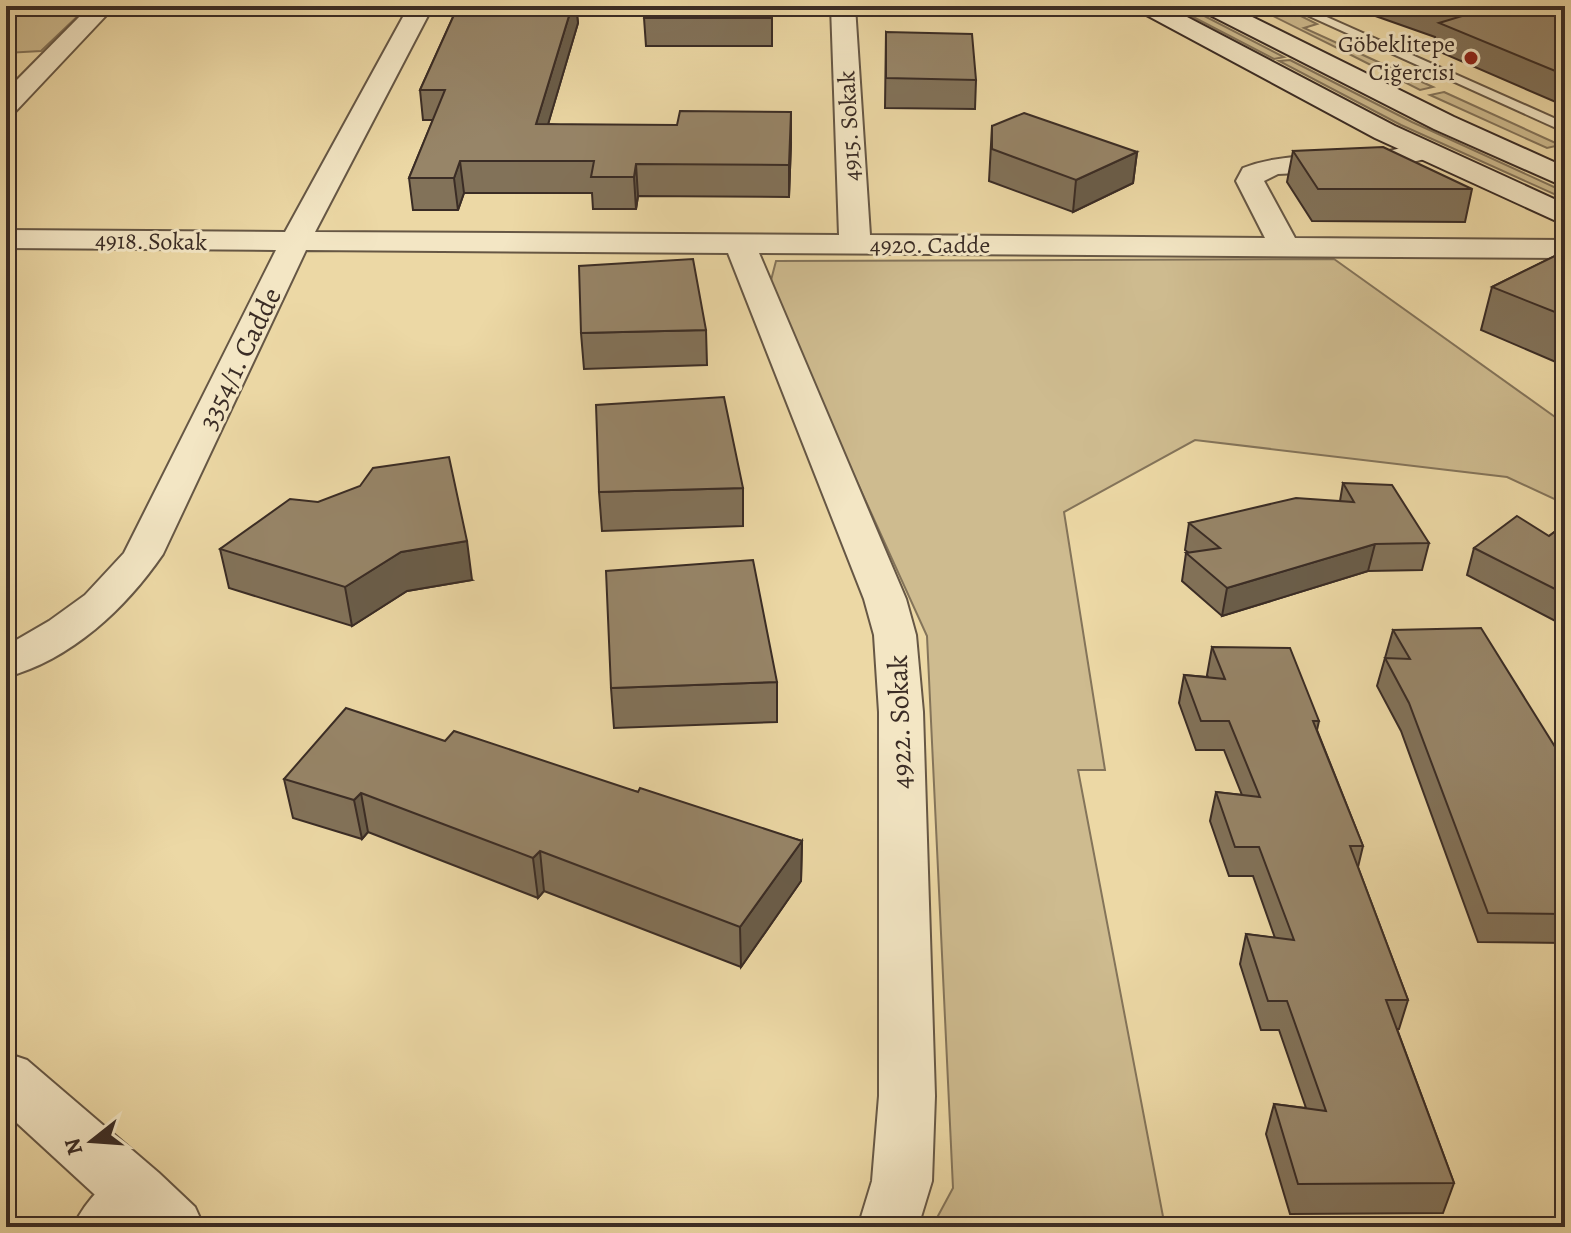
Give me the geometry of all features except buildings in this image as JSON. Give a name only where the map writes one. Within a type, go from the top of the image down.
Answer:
[{"type":"main road","points":[[1148,6],[1424,151],[1565,216]]},
{"type":"main road","points":[[1211,6],[1444,123],[1565,178]]},
{"type":"main road","points":[[6,1077],[137,1215]]},
{"type":"street","points":[[6,106],[103,6]]},
{"type":"street","name":"3354/1. Cadde","points":[[6,663],[60,635],[81,620],[132,572],[152,537],[295,242],[421,6]]},
{"type":"street","name":"4915. Sokak","points":[[843,6],[855,245]]},
{"type":"street","points":[[1285,247],[1250,181],[1253,174],[1274,166],[1381,161],[1424,151]]},
{"type":"street","name":"4918. Sokak","points":[[6,239],[295,242]]},
{"type":"street","name":"4920. Cadde","points":[[295,242],[1565,249]]},
{"type":"street","name":"4922. Sokak","points":[[740,245],[885,599],[895,635],[902,751],[907,1096],[902,1181],[888,1227]]},
{"type":"lane","points":[[1293,6],[1565,128]]},
{"type":"shaded area","points":[[1172,6],[1185,6],[1284,57],[1274,59]]},
{"type":"shaded area","points":[[1253,6],[1281,6],[1317,24],[1304,28],[1346,47],[1339,49]]},
{"type":"shaded area","points":[[82,12],[41,51],[6,53],[6,16]]},
{"type":"shaded area","points":[[1352,50],[1433,87],[1420,90],[1345,52]]},
{"type":"shaded area","points":[[1290,60],[1412,122],[1565,192],[1565,199],[1401,125],[1279,61]]},
{"type":"shaded area","points":[[1444,92],[1560,145],[1547,148],[1430,95]]},
{"type":"shaded area","points":[[1334,259],[1562,422],[1565,421],[1565,504],[1507,477],[1195,440],[1064,512],[1105,770],[1078,770],[1165,1227],[932,1227],[953,1188],[927,636],[769,288],[776,261]]},
{"type":"place","name":"Göbeklitepe Ciğercisi","points":[[1471,58]]}]
